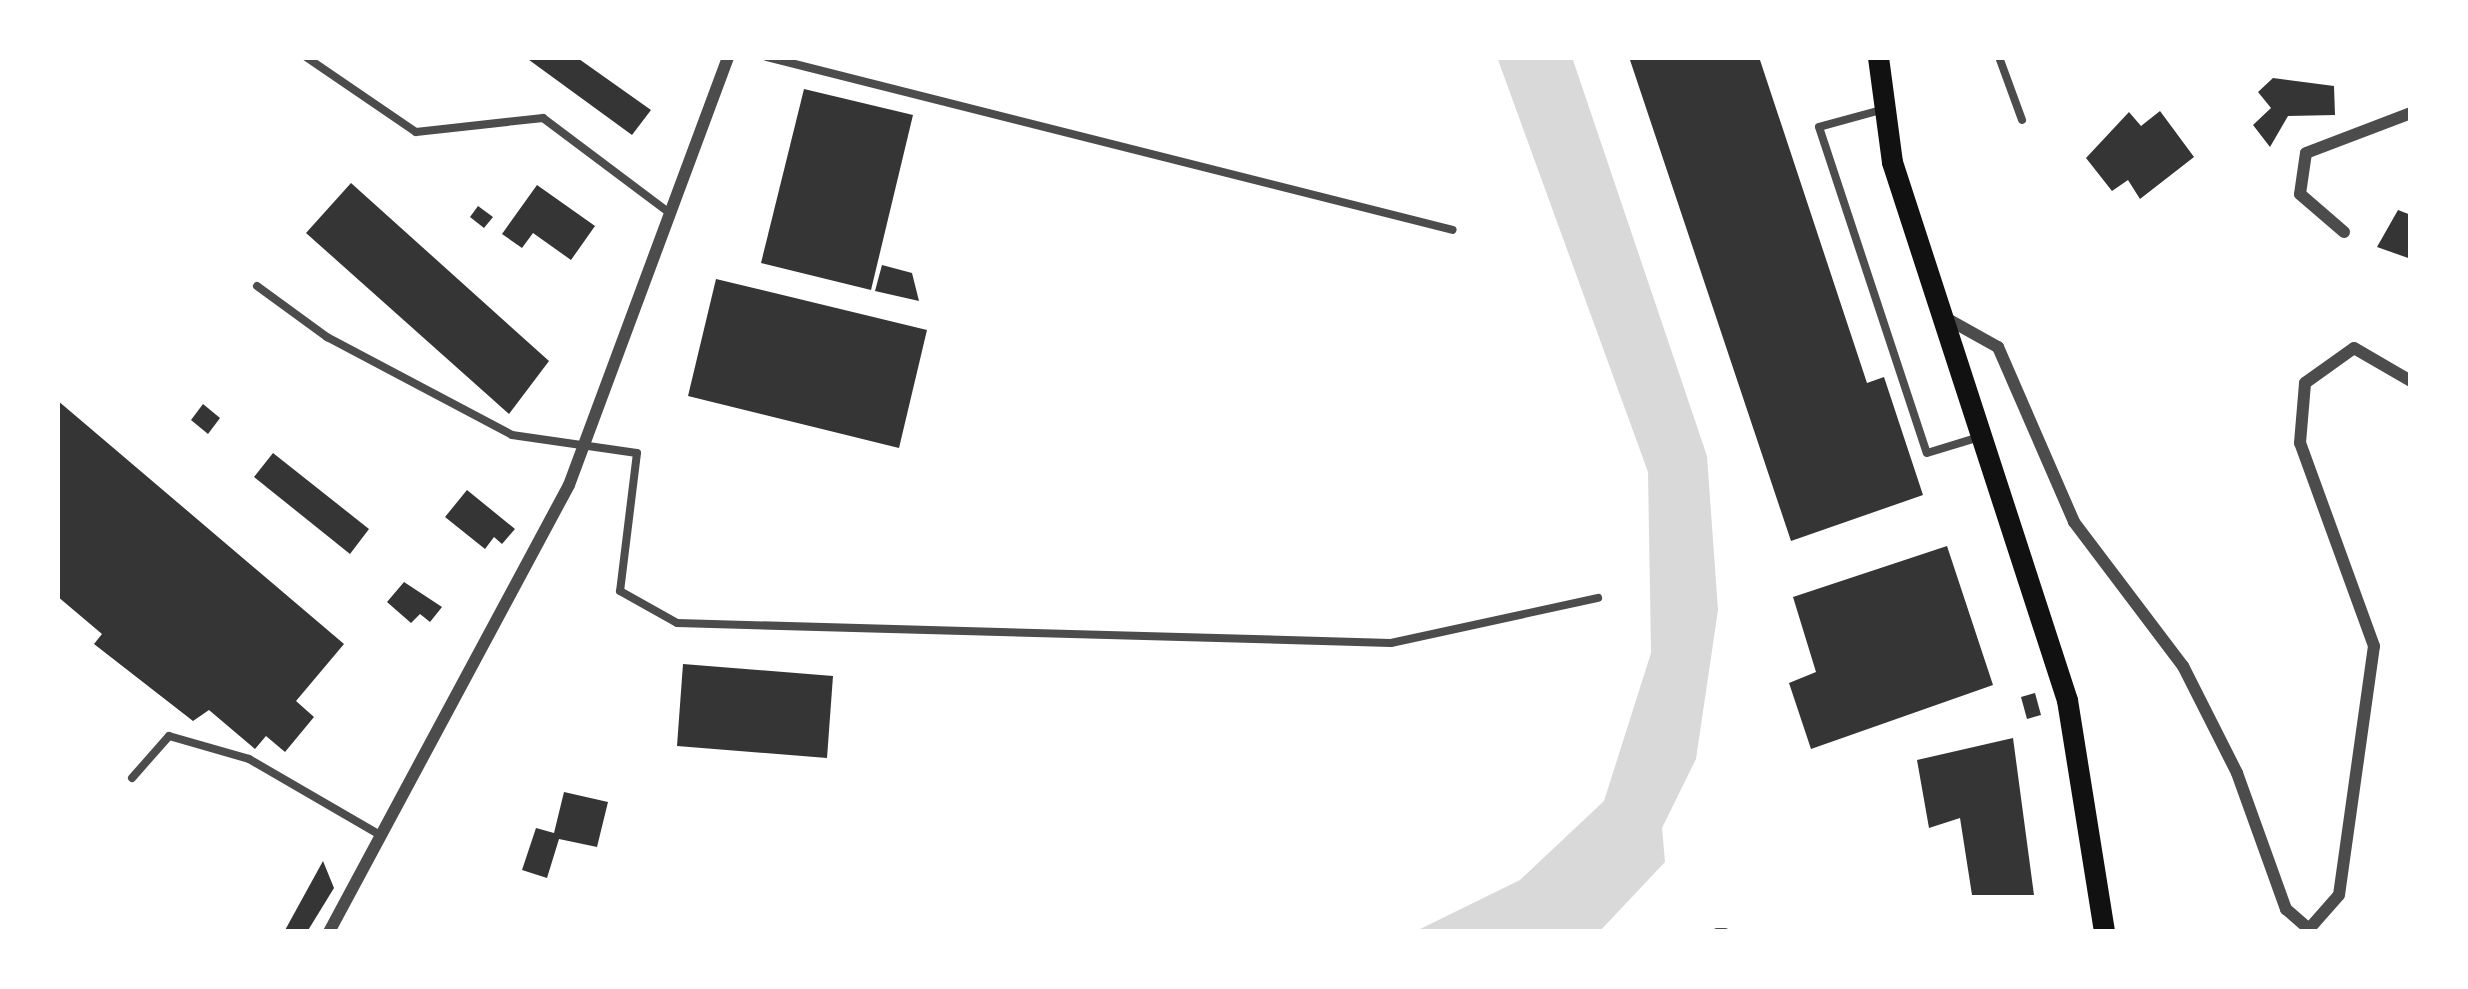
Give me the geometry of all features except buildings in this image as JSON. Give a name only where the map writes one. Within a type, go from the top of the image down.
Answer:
[{"type":"main road","points":[[1878,57],[1882,109],[1943,317],[2067,700],[2104,932]]},
{"type":"street","points":[[329,932],[383,837],[585,443],[728,57]]},
{"type":"street","points":[[2344,232],[2300,194],[2306,153],[2411,113]]},
{"type":"street","points":[[1943,317],[1998,347],[2074,522],[2183,666],[2237,773],[2286,909],[2309,931],[2339,896],[2374,646],[2300,443],[2305,383],[2324,359],[2354,348],[2411,381]]},
{"type":"lane","points":[[306,57],[416,132],[542,118],[668,212]]},
{"type":"lane","points":[[767,57],[1453,230]]},
{"type":"lane","points":[[1881,83],[1892,57]]},
{"type":"lane","points":[[2000,57],[2022,120]]},
{"type":"lane","points":[[1882,109],[1819,127],[1927,453],[1979,438]]},
{"type":"lane","points":[[257,286],[327,337],[512,435],[637,453],[620,591],[677,623],[1391,643],[1598,598]]},
{"type":"lane","points":[[132,778],[170,736],[249,759],[383,837]]},
{"type":"shaded area","points":[[1497,57],[1572,57],[1707,456],[1718,610],[1696,759],[1662,828],[1665,862],[1599,932],[1414,932],[1520,880],[1604,801],[1651,653],[1648,472]]}]
